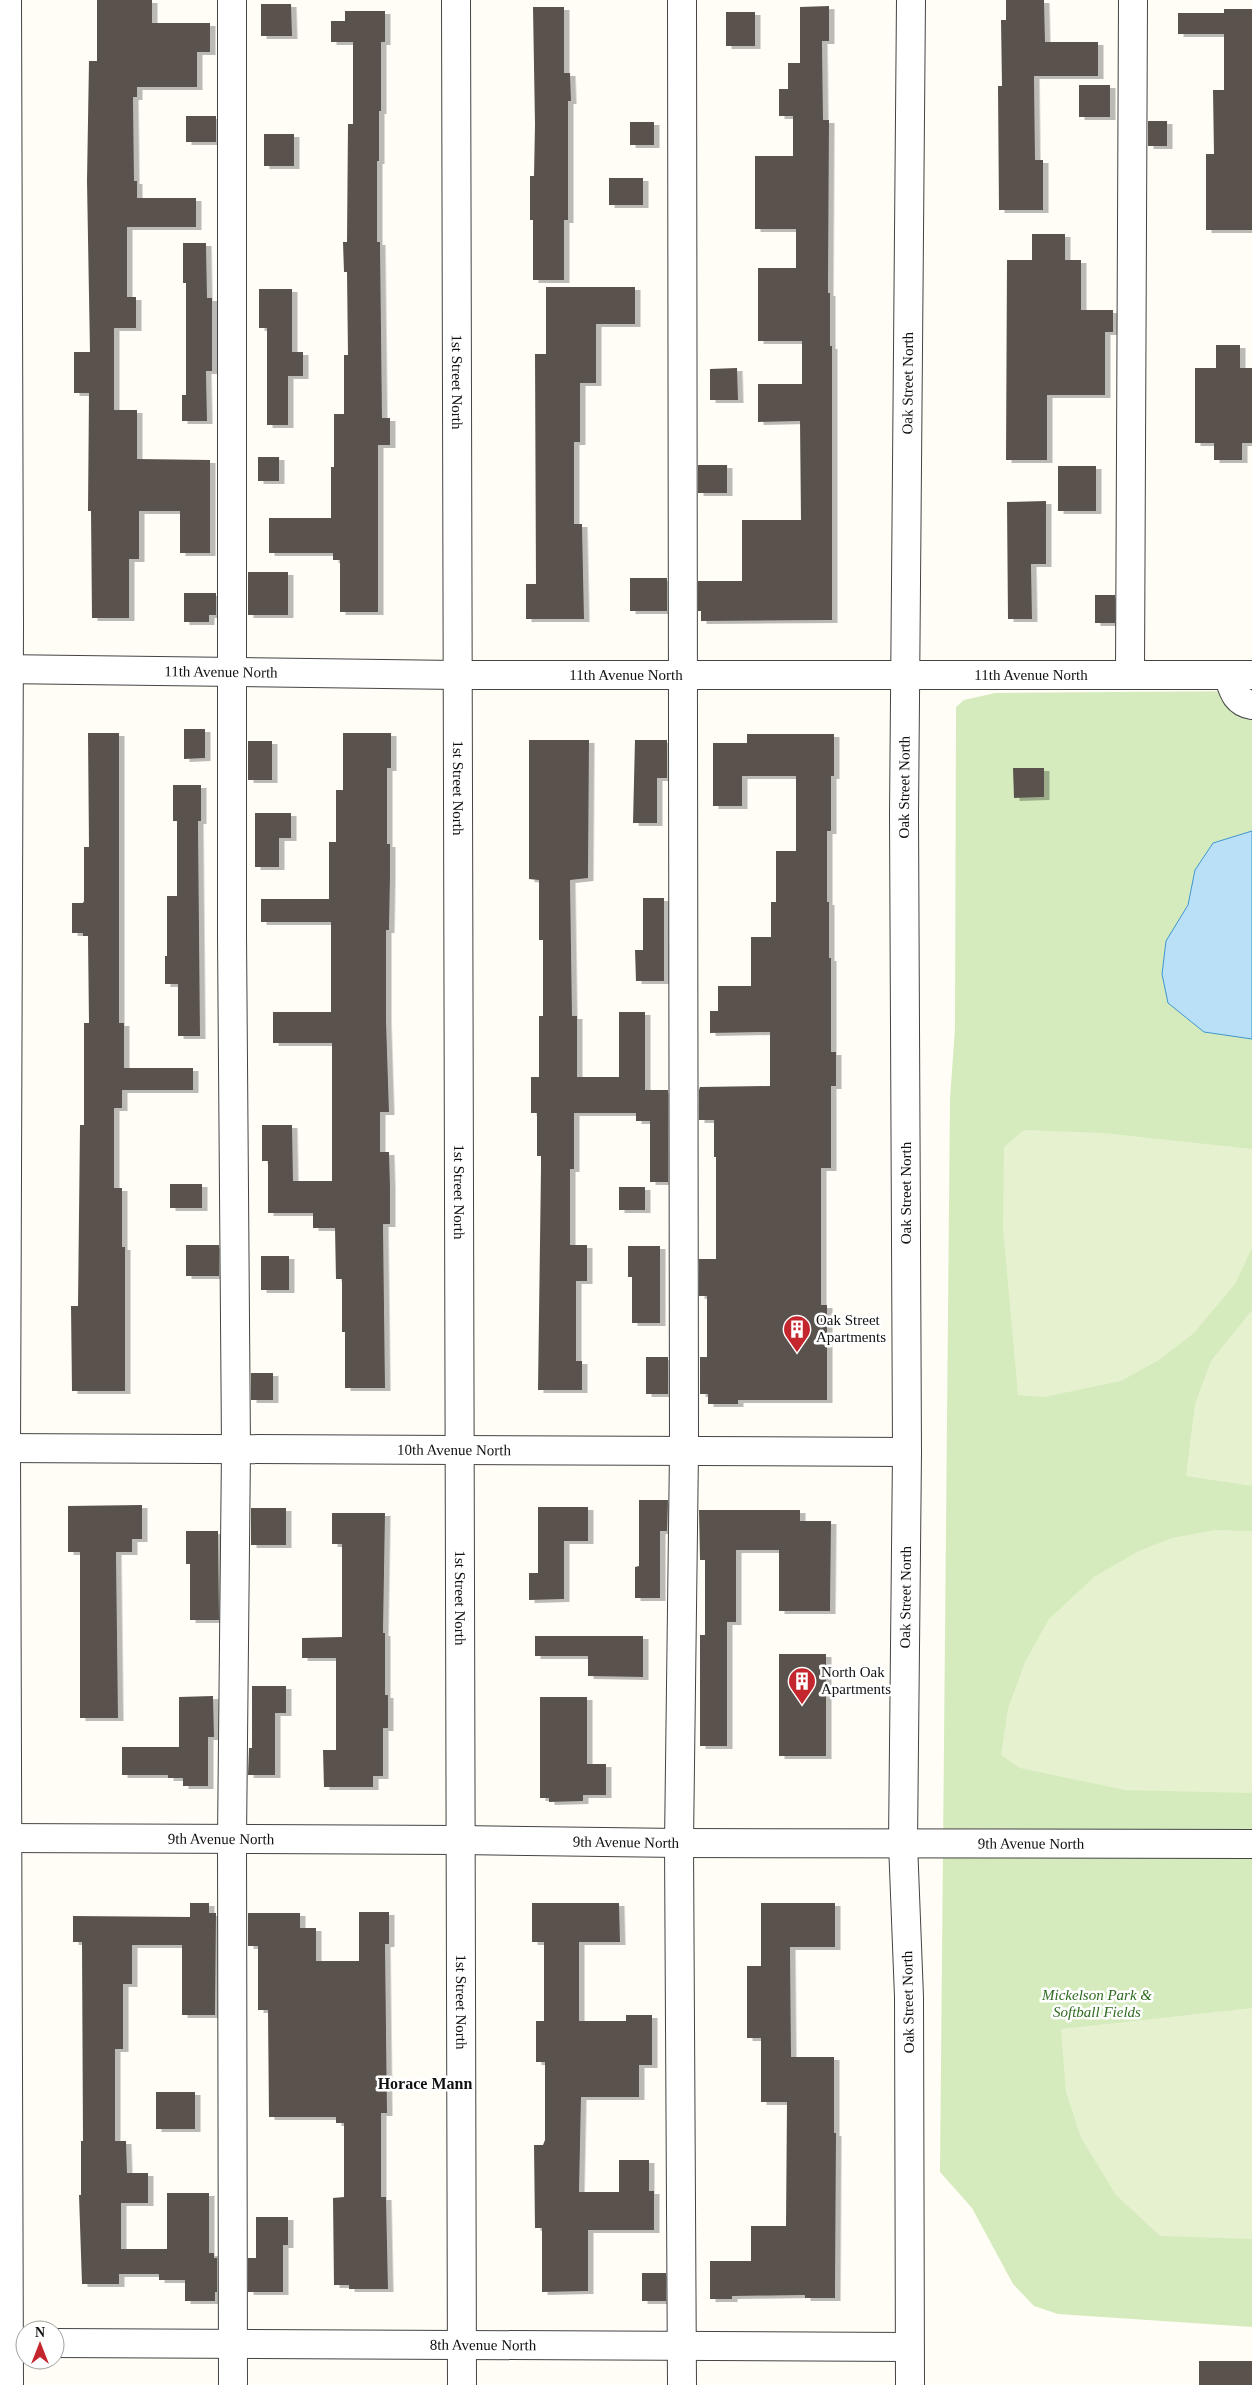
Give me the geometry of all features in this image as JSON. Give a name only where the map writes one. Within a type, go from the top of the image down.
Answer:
[{"type":"street","points":[[7,0],[3,1838],[11,2343],[9,2385]]},
{"type":"street","points":[[232,0],[232,936],[236,1448],[232,1839],[233,2385]]},
{"type":"street","name":"1st Street North","points":[[456,0],[462,2385]]},
{"type":"street","points":[[682,0],[684,1451],[679,1843],[682,2385]]},
{"type":"street","name":"Oak Street North","points":[[910,2385],[909,1997],[903,1844],[907,1452],[905,674],[911,0]]},
{"type":"street","points":[[1130,674],[1133,0]]},
{"type":"street","name":"11th Avenue North","points":[[5,669],[457,675],[1240,675]]},
{"type":"street","points":[[1240,675],[1234,696],[1244,704],[1252,705]]},
{"type":"street","name":"10th Avenue North","points":[[3,1448],[907,1452]]},
{"type":"street","name":"9th Avenue North","points":[[3,1838],[679,1843],[1252,1844]]},
{"type":"street","name":"8th Avenue North","points":[[65,2343],[909,2347]]},
{"type":"green space","name":"Mickelson Park & Softball Fields","points":[[1252,691],[1252,2327],[1058,2314],[1034,2306],[1013,2284],[972,2208],[940,2172],[950,1099],[955,1028],[956,707],[964,700],[995,693]]},
{"type":"green space","points":[[1024,1130],[1103,1133],[1252,1149],[1252,1248],[1235,1284],[1194,1333],[1159,1360],[1121,1381],[1044,1397],[1018,1395],[1003,1228],[1004,1147]]},
{"type":"green space","points":[[1252,1310],[1252,1486],[1186,1476],[1195,1404],[1211,1361]]},
{"type":"green space","points":[[1215,1530],[1252,1531],[1252,1791],[1250,1793],[1125,1790],[1020,1768],[1001,1755],[1008,1709],[1025,1662],[1049,1619],[1094,1577],[1139,1551],[1172,1538]]},
{"type":"green space","points":[[1252,2008],[1252,2239],[1160,2236],[1116,2195],[1081,2138],[1066,2092],[1061,2029]]},
{"type":"water","points":[[1252,831],[1252,1039],[1204,1032],[1168,1003],[1162,974],[1166,941],[1188,905],[1195,870],[1213,843]]},
{"type":"building","points":[[97,0],[152,0],[152,23],[210,23],[210,52],[197,52],[197,87],[137,87],[137,97],[133,97],[134,181],[137,181],[137,198],[196,198],[196,227],[127,227],[127,297],[136,297],[136,328],[114,328],[114,410],[137,410],[137,459],[210,460],[210,553],[180,553],[180,511],[139,511],[139,559],[129,559],[129,618],[92,618],[91,511],[88,511],[89,393],[74,393],[74,352],[90,352],[87,181],[89,61],[97,61]]},
{"type":"building","points":[[1006,0],[1044,0],[1045,42],[1098,42],[1098,76],[1034,76],[1035,160],[1043,160],[1043,210],[999,210],[998,86],[1002,86],[1001,20],[1006,20]]},
{"type":"building","points":[[261,4],[291,4],[292,36],[261,36]]},
{"type":"building","points":[[829,6],[829,41],[822,41],[823,120],[829,120],[828,293],[830,293],[830,346],[832,346],[832,620],[701,621],[701,611],[698,611],[698,581],[742,581],[742,520],[801,520],[800,421],[758,422],[758,384],[802,384],[802,341],[758,341],[758,268],[796,268],[796,229],[755,229],[755,156],[793,156],[793,116],[779,116],[779,89],[788,89],[788,63],[800,63],[800,7]]},
{"type":"building","points":[[533,7],[564,7],[564,73],[570,73],[571,101],[568,101],[568,220],[564,220],[564,280],[533,280],[533,220],[530,220],[530,176],[534,176],[535,125]]},
{"type":"building","points":[[1224,9],[1252,9],[1252,230],[1206,230],[1206,154],[1214,154],[1213,90],[1224,90],[1224,34],[1178,34],[1178,13],[1224,13]]},
{"type":"building","points":[[345,11],[385,11],[385,42],[381,42],[381,111],[379,111],[379,161],[377,161],[377,242],[380,242],[382,418],[390,418],[390,445],[378,445],[378,612],[340,612],[340,560],[333,560],[333,553],[269,553],[269,518],[331,518],[331,467],[334,467],[334,414],[344,414],[344,355],[348,355],[347,272],[344,272],[343,242],[347,242],[348,124],[353,124],[353,42],[331,42],[331,21],[345,21]]},
{"type":"building","points":[[726,12],[755,12],[755,46],[726,46]]},
{"type":"building","points":[[1079,85],[1110,85],[1110,117],[1079,117]]},
{"type":"building","points":[[186,116],[216,116],[216,142],[186,142]]},
{"type":"building","points":[[1148,121],[1167,121],[1167,146],[1148,146]]},
{"type":"building","points":[[630,122],[654,122],[654,145],[630,145]]},
{"type":"building","points":[[264,134],[294,134],[294,166],[264,166]]},
{"type":"building","points":[[609,178],[643,178],[643,205],[609,205]]},
{"type":"building","points":[[1032,234],[1065,234],[1065,260],[1081,260],[1081,310],[1113,310],[1113,332],[1105,332],[1105,395],[1047,395],[1047,460],[1006,460],[1007,260],[1032,260]]},
{"type":"building","points":[[183,243],[206,243],[207,298],[212,298],[212,371],[206,371],[207,421],[182,421],[182,395],[186,395],[186,283],[183,283]]},
{"type":"building","points":[[546,287],[635,287],[635,324],[596,324],[596,383],[580,383],[580,442],[574,442],[574,524],[582,524],[584,619],[526,619],[526,584],[536,584],[535,354],[546,354]]},
{"type":"building","points":[[259,289],[292,289],[292,352],[303,352],[303,376],[288,376],[288,425],[267,425],[267,328],[259,328]]},
{"type":"building","points":[[1216,345],[1240,345],[1240,368],[1252,368],[1252,443],[1242,443],[1242,460],[1214,460],[1214,443],[1195,443],[1195,368],[1216,368]]},
{"type":"building","points":[[737,368],[738,400],[710,400],[710,369]]},
{"type":"building","points":[[258,457],[279,457],[279,481],[258,481]]},
{"type":"building","points":[[698,465],[727,465],[727,493],[698,493]]},
{"type":"building","points":[[1058,466],[1096,466],[1096,511],[1058,511]]},
{"type":"building","points":[[1046,501],[1046,564],[1031,564],[1032,619],[1008,619],[1007,502]]},
{"type":"building","points":[[248,572],[288,572],[288,615],[248,615]]},
{"type":"building","points":[[630,578],[667,578],[667,611],[630,611]]},
{"type":"building","points":[[184,593],[216,593],[216,615],[209,615],[209,622],[184,622]]},
{"type":"building","points":[[1095,595],[1115,595],[1115,623],[1095,623]]},
{"type":"building","points":[[184,729],[205,729],[205,758],[184,759]]},
{"type":"building","points":[[88,733],[119,733],[119,1023],[124,1023],[124,1068],[193,1068],[193,1090],[122,1090],[122,1108],[114,1108],[114,1188],[122,1188],[122,1247],[125,1247],[125,1391],[72,1391],[71,1306],[78,1306],[80,1125],[84,1125],[84,1023],[89,1023],[88,936],[83,936],[83,933],[72,933],[72,903],[83,903],[84,901],[84,847],[89,847]]},
{"type":"building","points":[[343,733],[391,733],[391,768],[387,768],[387,844],[390,844],[390,876],[389,930],[386,930],[389,1112],[380,1112],[380,1152],[389,1152],[390,1187],[390,1224],[383,1224],[385,1388],[345,1388],[345,1332],[342,1332],[342,1279],[336,1279],[335,1228],[313,1228],[313,1213],[268,1213],[268,1161],[262,1161],[262,1125],[292,1125],[293,1181],[332,1181],[332,1043],[273,1043],[273,1012],[331,1012],[331,922],[261,922],[261,899],[329,899],[329,842],[336,842],[336,790],[343,790]]},
{"type":"building","points":[[747,734],[834,734],[834,776],[831,776],[831,831],[827,831],[827,902],[829,902],[829,958],[831,958],[831,1052],[836,1052],[836,1086],[831,1086],[831,1168],[821,1168],[821,1305],[827,1305],[827,1400],[738,1400],[738,1404],[708,1404],[708,1394],[700,1394],[700,1357],[707,1357],[707,1296],[699,1296],[699,1259],[716,1259],[716,1157],[714,1157],[714,1120],[699,1120],[699,1090],[700,1087],[770,1086],[770,1032],[710,1033],[710,1011],[718,1011],[718,986],[751,986],[751,937],[771,937],[771,902],[776,902],[776,851],[796,851],[796,776],[742,776],[742,806],[713,806],[713,743],[747,743]]},
{"type":"building","points":[[529,740],[589,740],[588,878],[570,880],[572,1016],[577,1016],[577,1077],[619,1077],[619,1012],[645,1012],[645,1090],[668,1090],[668,1182],[650,1182],[650,1121],[636,1121],[636,1113],[574,1113],[574,1169],[570,1169],[570,1245],[587,1245],[587,1281],[576,1281],[576,1361],[582,1361],[582,1390],[538,1390],[541,1156],[537,1156],[537,1113],[531,1113],[531,1077],[539,1077],[539,1016],[543,1016],[543,940],[539,940],[539,880],[529,879]]},
{"type":"building","points":[[635,740],[667,740],[667,778],[657,778],[657,823],[633,823]]},
{"type":"building","points":[[248,741],[272,741],[272,780],[248,780]]},
{"type":"building","points":[[1013,768],[1044,768],[1044,797],[1014,798]]},
{"type":"building","points":[[173,785],[201,785],[201,821],[198,821],[200,1036],[178,1036],[178,984],[165,984],[167,896],[177,896],[177,821],[173,821]]},
{"type":"building","points":[[255,813],[291,813],[291,838],[279,838],[279,867],[255,867]]},
{"type":"building","points":[[643,898],[664,898],[664,981],[636,981],[635,950],[643,950]]},
{"type":"building","points":[[170,1184],[202,1184],[202,1208],[170,1208]]},
{"type":"building","points":[[619,1187],[645,1187],[645,1210],[619,1210]]},
{"type":"building","points":[[186,1245],[219,1245],[219,1276],[186,1276]]},
{"type":"building","points":[[628,1246],[660,1246],[660,1323],[632,1323],[632,1277],[628,1277]]},
{"type":"building","points":[[261,1256],[289,1256],[289,1290],[261,1290]]},
{"type":"building","points":[[646,1357],[668,1357],[668,1394],[646,1394]]},
{"type":"building","points":[[251,1373],[273,1373],[273,1400],[251,1400]]},
{"type":"building","points":[[639,1500],[668,1500],[667,1531],[660,1531],[660,1598],[635,1598],[635,1567],[639,1566]]},
{"type":"building","points":[[142,1505],[142,1539],[132,1539],[132,1552],[116,1552],[118,1718],[80,1718],[80,1552],[68,1552],[68,1506]]},
{"type":"building","points":[[538,1507],[588,1507],[588,1541],[564,1541],[564,1599],[529,1600],[529,1573],[538,1573]]},
{"type":"building","points":[[251,1508],[286,1508],[286,1545],[251,1545]]},
{"type":"building","points":[[699,1510],[800,1510],[800,1521],[831,1521],[830,1611],[779,1611],[779,1550],[736,1550],[736,1622],[727,1622],[727,1746],[700,1746],[700,1635],[705,1635],[705,1560],[700,1560]]},
{"type":"building","points":[[332,1513],[385,1513],[383,1633],[385,1633],[385,1695],[388,1695],[388,1728],[383,1728],[383,1776],[373,1776],[373,1787],[324,1787],[323,1750],[336,1750],[336,1658],[302,1658],[302,1638],[342,1637],[342,1544],[332,1544]]},
{"type":"building","points":[[186,1531],[218,1531],[219,1620],[190,1620],[190,1564],[186,1564]]},
{"type":"building","points":[[535,1636],[643,1636],[643,1677],[588,1676],[588,1656],[535,1656]]},
{"type":"building","name":"North Oak Apartments","points":[[779,1654],[826,1654],[826,1756],[779,1756]]},
{"type":"building","points":[[252,1686],[286,1686],[286,1713],[275,1713],[275,1775],[248,1775],[249,1748],[252,1748]]},
{"type":"building","points":[[213,1696],[214,1737],[208,1737],[208,1786],[183,1786],[183,1778],[168,1778],[168,1775],[122,1775],[122,1747],[179,1747],[179,1697]]},
{"type":"building","points":[[540,1697],[587,1697],[587,1764],[606,1764],[606,1795],[583,1795],[583,1801],[549,1802],[549,1798],[540,1798]]},
{"type":"building","points":[[190,1903],[209,1903],[209,1913],[216,1913],[215,2015],[182,2015],[182,1945],[132,1945],[132,1984],[123,1984],[123,2049],[115,2049],[115,2141],[126,2141],[127,2173],[148,2173],[148,2203],[121,2203],[121,2249],[167,2249],[167,2193],[209,2193],[209,2253],[214,2253],[214,2258],[217,2258],[217,2292],[215,2292],[215,2301],[185,2301],[185,2280],[159,2280],[159,2274],[119,2274],[119,2284],[82,2284],[79,2195],[81,2195],[81,2141],[83,2141],[82,1942],[73,1942],[73,1916],[190,1917]]},
{"type":"building","points":[[532,1903],[619,1903],[620,1942],[579,1942],[579,2021],[626,2021],[626,2015],[652,2015],[652,2065],[639,2065],[639,2097],[581,2097],[579,2192],[619,2192],[619,2160],[649,2160],[649,2191],[654,2191],[654,2230],[588,2230],[588,2291],[542,2292],[542,2228],[535,2228],[534,2145],[543,2145],[545,2140],[545,2062],[536,2062],[536,2021],[544,2021],[544,1942],[532,1942]]},
{"type":"building","points":[[761,1903],[835,1903],[835,1947],[790,1947],[791,2057],[834,2057],[834,2133],[836,2133],[835,2298],[805,2298],[805,2295],[732,2296],[732,2299],[710,2299],[710,2261],[751,2261],[751,2226],[786,2226],[787,2102],[761,2102],[761,2038],[747,2038],[747,1966],[761,1966]]},
{"type":"building","points":[[359,1912],[389,1912],[389,1944],[385,1944],[387,2113],[381,2113],[381,2197],[386,2197],[388,2289],[349,2289],[349,2285],[334,2285],[333,2198],[344,2197],[344,2123],[336,2123],[336,2117],[269,2117],[268,2010],[258,2010],[258,1946],[248,1946],[248,1913],[300,1913],[300,1928],[316,1928],[316,1961],[359,1961]]},
{"type":"building","points":[[156,2092],[195,2092],[195,2129],[156,2129]]},
{"type":"building","points":[[256,2217],[288,2217],[288,2245],[283,2245],[283,2292],[248,2292],[248,2258],[256,2258]]},
{"type":"building","points":[[642,2273],[666,2273],[666,2301],[642,2301]]},
{"type":"building","points":[[1199,2361],[1252,2361],[1252,2385],[1199,2385]]},
{"type":"place","name":"Oak Street Apartments","points":[[797,1353]]},
{"type":"place","name":"North Oak Apartments","points":[[802,1705]]},
{"type":"district","name":"Horace Mann","points":[[425,2083]]}]
